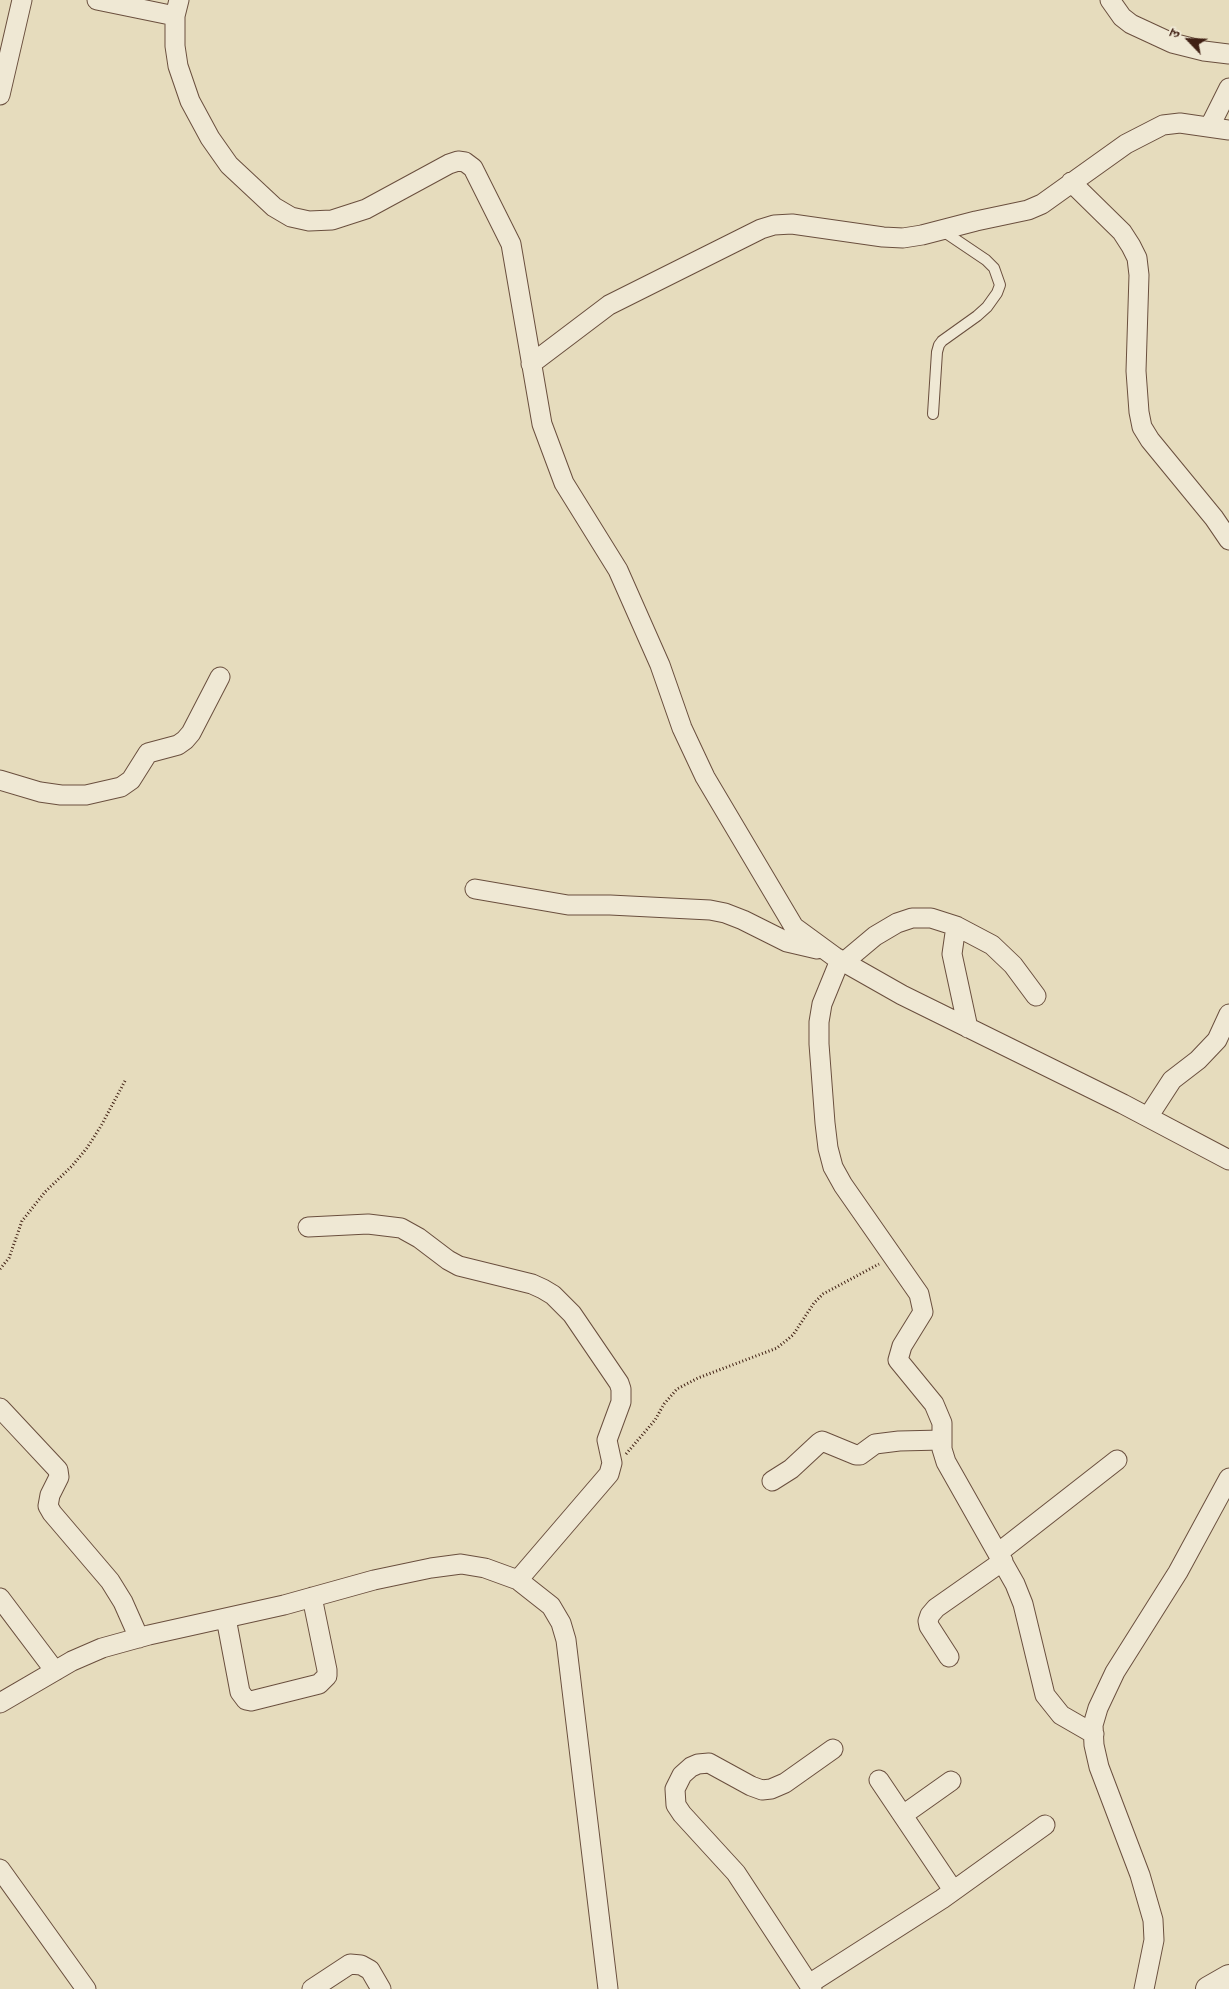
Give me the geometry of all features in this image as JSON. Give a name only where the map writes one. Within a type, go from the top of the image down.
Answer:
[{"type":"street","points":[[0,95],[22,0]]},
{"type":"street","points":[[97,0],[177,8],[174,34],[178,66],[190,101],[210,138],[229,165],[274,207],[291,217],[309,221],[332,220],[366,209],[449,164],[458,161],[465,162],[473,168],[511,244],[542,424],[564,483],[618,570],[660,666],[682,728],[705,777],[794,927],[837,958],[902,995],[1148,1117],[1229,1160]]},
{"type":"street","points":[[1110,0],[1122,17],[1131,24],[1172,43],[1204,51],[1229,54]]},
{"type":"street","points":[[1210,126],[1229,88]]},
{"type":"street","points":[[531,364],[568,334],[626,295],[648,287],[707,255],[761,229],[774,225],[792,224],[883,237],[903,238],[943,231],[1042,204],[1126,144],[1164,125],[1180,123],[1229,130]]},
{"type":"street","points":[[1071,182],[1122,232],[1137,258],[1139,275],[1136,371],[1142,427],[1150,440],[1214,518],[1229,540]]},
{"type":"street","points":[[0,780],[40,792],[61,795],[86,795],[121,787],[131,780],[148,753],[178,746],[185,740],[191,733],[220,677]]},
{"type":"street","points":[[475,889],[568,905],[610,905],[717,911],[743,920],[787,942],[837,958]]},
{"type":"street","points":[[1036,996],[1003,954],[981,938],[956,926],[931,918],[912,918],[897,923],[837,958],[822,1004],[818,1044],[828,1148],[834,1167],[843,1185],[919,1294],[923,1312],[902,1346],[898,1360],[934,1404],[942,1423],[942,1440],[946,1462],[1015,1584],[1023,1604],[1045,1695],[1061,1715],[1094,1734]]},
{"type":"street","points":[[956,926],[952,954],[968,1028]]},
{"type":"street","points":[[1148,1117],[1172,1080],[1198,1060],[1213,1045],[1229,1014]]},
{"type":"street","points":[[308,1226],[368,1224],[401,1228],[459,1266],[532,1284],[553,1295],[572,1314],[585,1331],[621,1389],[621,1402],[607,1440],[612,1459],[612,1469],[605,1480],[518,1580]]},
{"type":"street","points":[[0,1408],[58,1470],[59,1477],[50,1496],[48,1506],[110,1581],[123,1602],[139,1638]]},
{"type":"street","points":[[772,1481],[792,1469],[822,1441],[856,1455],[875,1444],[899,1441],[942,1440]]},
{"type":"street","points":[[949,1657],[929,1626],[930,1615],[936,1608],[1117,1460]]},
{"type":"street","points":[[1144,1989],[1154,1940],[1153,1920],[1140,1876],[1099,1767],[1093,1725],[1098,1708],[1116,1672],[1178,1572],[1229,1478]]},
{"type":"street","points":[[0,1703],[55,1671],[102,1648],[393,1576],[461,1564],[485,1568],[518,1580],[551,1606],[561,1623],[566,1640],[608,1989]]},
{"type":"street","points":[[226,1618],[240,1692],[246,1700],[251,1701],[319,1684],[327,1676],[312,1597]]},
{"type":"street","points":[[0,1598],[55,1671]]},
{"type":"street","points":[[833,1749],[785,1783],[771,1789],[762,1790],[751,1786],[709,1763],[691,1767],[682,1775],[675,1789],[676,1806],[736,1872],[811,1987],[954,1890],[1044,1825]]},
{"type":"street","points":[[879,1780],[954,1890]]},
{"type":"street","points":[[903,1815],[951,1781]]},
{"type":"street","points":[[0,1869],[86,1989]]},
{"type":"street","points":[[312,1989],[350,1964],[361,1965],[370,1970],[381,1989]]},
{"type":"street","points":[[1208,1989],[1229,1977]]},
{"type":"lane","points":[[933,414],[939,345],[987,307],[1000,285],[994,268],[986,260],[943,231]]},
{"type":"path","points":[[0,1269],[12,1251],[22,1221],[45,1192],[72,1166],[87,1148],[126,1079]]},
{"type":"path","points":[[612,1469],[655,1420],[664,1404],[677,1389],[698,1378],[777,1348],[793,1335],[814,1303],[823,1294],[893,1256]]}]
